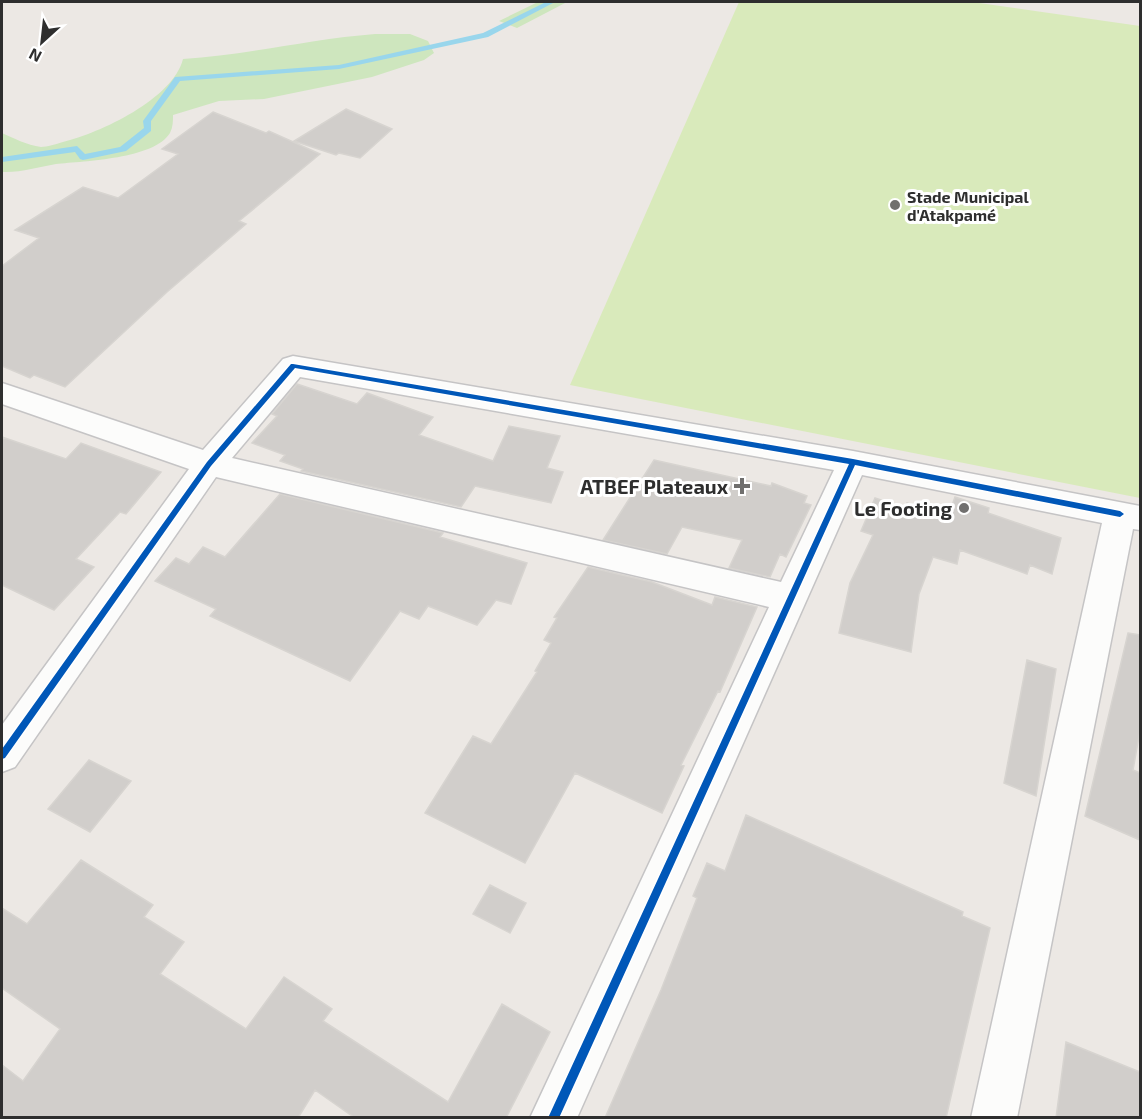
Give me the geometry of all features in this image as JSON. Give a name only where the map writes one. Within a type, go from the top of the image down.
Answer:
[{"type":"street","points":[[2,755],[209,464],[293,366],[853,462],[1130,516],[994,1118]]},
{"type":"street","points":[[2,393],[209,464],[790,598]]},
{"type":"street","points":[[553,1118],[853,462]]},
{"type":"green space","points":[[538,2],[567,2],[517,28],[499,21]]},
{"type":"green space","name":"Stade Municipal d'Atakpamé","points":[[739,2],[972,2],[1140,26],[1140,498],[570,385]]},
{"type":"green space","points":[[375,34],[410,34],[428,41],[434,53],[424,60],[372,77],[264,99],[219,101],[173,115],[171,131],[162,142],[135,153],[101,160],[2,172],[2,133],[41,147],[96,131],[133,112],[165,88],[176,74],[183,59]]},
{"type":"building","points":[[346,109],[392,129],[360,158],[339,153],[336,155],[294,141]]},
{"type":"building","points":[[213,112],[266,133],[269,131],[320,154],[239,221],[246,224],[167,292],[65,387],[34,375],[30,378],[2,366],[2,266],[39,238],[15,230],[83,187],[118,198],[178,154],[162,149]]},
{"type":"building","points":[[297,384],[357,404],[367,393],[433,417],[419,435],[493,461],[509,426],[560,436],[547,468],[563,472],[551,503],[475,486],[461,507],[301,471],[303,469],[280,461],[285,455],[252,443],[277,416],[272,414]]},
{"type":"building","points":[[2,437],[66,459],[81,443],[161,472],[126,514],[120,512],[76,559],[94,567],[54,610],[2,585]]},
{"type":"building","points":[[654,460],[771,486],[772,483],[807,496],[804,503],[811,505],[786,557],[780,554],[770,577],[729,568],[742,540],[682,527],[667,554],[603,540]]},
{"type":"building","points":[[280,494],[443,533],[440,537],[527,563],[511,604],[496,600],[477,625],[428,606],[419,619],[400,611],[350,681],[210,616],[216,609],[155,581],[176,558],[189,564],[203,547],[225,557]]},
{"type":"building","points":[[955,497],[989,508],[988,513],[1061,538],[1052,574],[1030,565],[1027,574],[960,550],[957,564],[933,557],[919,594],[911,652],[839,633],[850,583],[873,535],[861,531],[875,498],[905,508],[907,503],[948,517]]},
{"type":"building","points":[[588,567],[652,582],[712,605],[715,597],[757,607],[720,692],[718,691],[681,765],[684,766],[662,813],[575,773],[525,863],[425,813],[473,736],[491,744],[537,672],[535,671],[551,643],[544,640],[557,618],[554,617]]},
{"type":"building","points":[[1128,633],[1140,635],[1140,731],[1133,770],[1140,773],[1140,840],[1085,816]]},
{"type":"building","points":[[1027,660],[1056,669],[1036,796],[1004,783]]},
{"type":"building","points":[[89,760],[131,781],[90,832],[48,809]]},
{"type":"building","points":[[746,815],[963,912],[962,916],[990,928],[946,1118],[605,1118],[661,990],[697,898],[693,896],[707,863],[725,871]]},
{"type":"building","points":[[81,860],[153,905],[144,917],[184,942],[160,974],[246,1029],[284,977],[332,1009],[323,1021],[448,1102],[502,1004],[550,1032],[506,1118],[355,1118],[315,1090],[298,1118],[2,1118],[2,1065],[23,1081],[60,1029],[2,988],[2,908],[27,924]]},
{"type":"building","points":[[490,885],[526,903],[510,933],[473,914]]},
{"type":"building","points":[[1066,1042],[1140,1072],[1140,1118],[1056,1118]]},
{"type":"waterway","points":[[2,160],[77,149],[83,157],[123,149],[148,129],[147,121],[178,79],[339,67],[485,35],[551,2]]},
{"type":"cycle path","points":[[2,755],[209,464],[293,366],[853,462],[1120,514]]},
{"type":"cycle path","points":[[553,1118],[853,462]]},
{"type":"place","name":"Stade Municipal d'Atakpamé","points":[[895,205]]},
{"type":"place","name":"ATBEF Plateaux","points":[[742,486]]},
{"type":"place","name":"Le Footing","points":[[964,508]]}]
